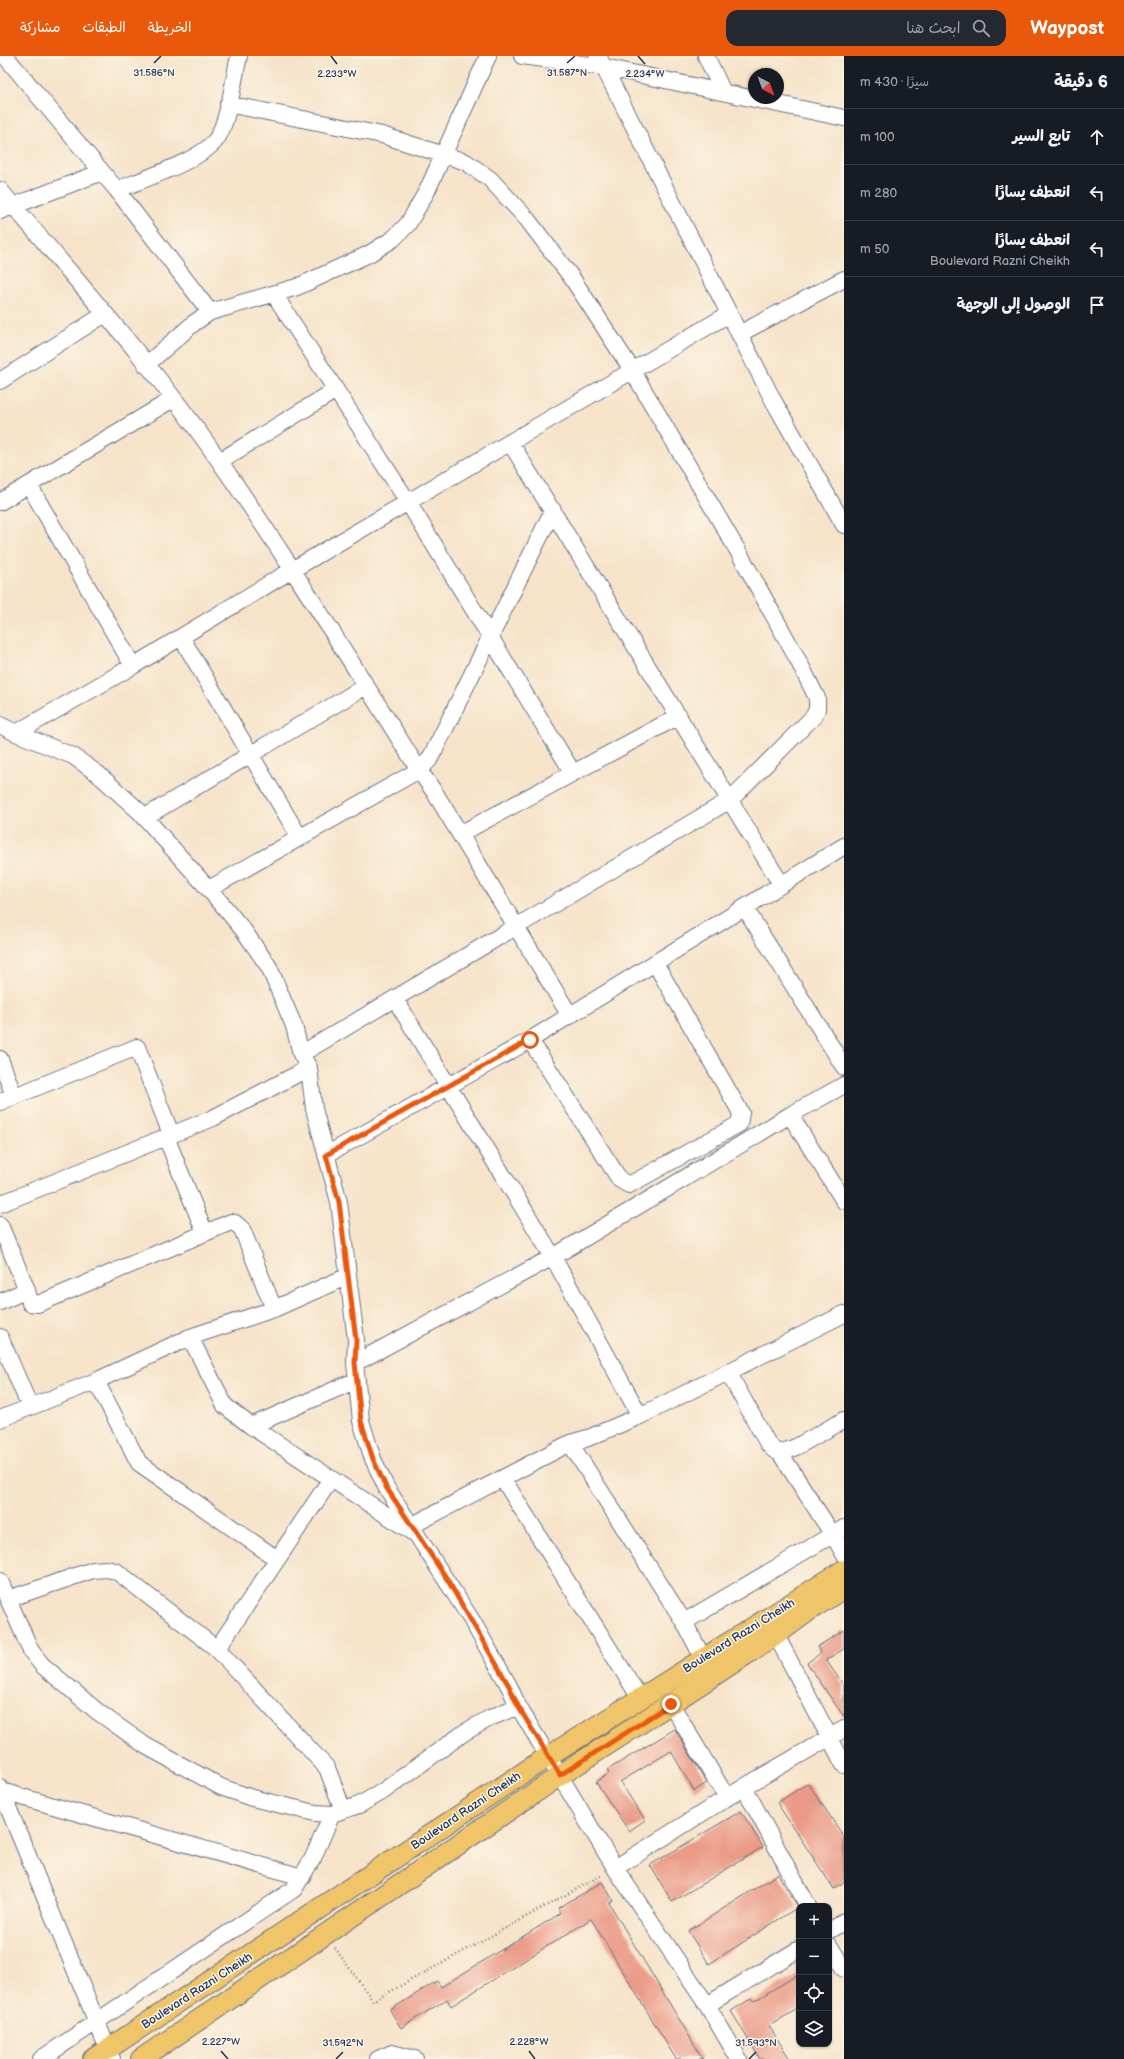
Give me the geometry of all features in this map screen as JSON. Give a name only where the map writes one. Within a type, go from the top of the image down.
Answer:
[{"type":"main road","name":"Boulevard Razni Cheikh","points":[[104,2056],[549,1756],[844,1570]]},
{"type":"main road","name":"Boulevard Razni Cheikh","points":[[141,2059],[560,1775],[776,1635],[810,1610],[844,1588]]},
{"type":"street","points":[[5,56],[117,190],[210,312]]},
{"type":"street","points":[[117,190],[195,156],[215,142],[224,125],[239,56]]},
{"type":"street","points":[[146,365],[194,323],[210,312],[297,287],[369,254],[393,239],[408,224],[427,191],[488,56]]},
{"type":"street","points":[[522,56],[601,62],[723,92],[844,118]]},
{"type":"street","points":[[706,56],[723,92]]},
{"type":"street","points":[[601,62],[773,400],[844,525]]},
{"type":"street","points":[[0,1204],[212,1118],[305,1061],[395,999],[730,800],[814,716],[817,709],[817,698],[798,660],[742,558],[632,370],[572,278],[527,219],[490,179],[466,162],[382,135],[228,104]]},
{"type":"street","points":[[6,208],[102,172]]},
{"type":"street","points":[[0,190],[6,208],[105,314],[220,461],[292,570],[460,834],[569,1014]]},
{"type":"street","points":[[739,334],[844,279]]},
{"type":"street","points":[[274,294],[408,502],[574,773]]},
{"type":"street","points":[[0,381],[105,314]]},
{"type":"street","points":[[16,733],[133,666],[292,570],[729,314]]},
{"type":"street","points":[[220,461],[336,390]]},
{"type":"street","points":[[0,502],[173,399]]},
{"type":"street","points":[[510,442],[781,884]]},
{"type":"street","points":[[29,485],[133,666]]},
{"type":"street","points":[[209,889],[419,770],[429,760],[491,638],[553,510]]},
{"type":"street","points":[[181,637],[300,838]]},
{"type":"street","points":[[145,817],[366,686]]},
{"type":"street","points":[[460,834],[679,716]]},
{"type":"street","points":[[0,725],[73,756],[98,774],[145,817],[209,889],[244,931],[269,967],[294,1026],[305,1061],[314,1109],[339,1202],[356,1340],[355,1363],[361,1421],[373,1459],[386,1487],[447,1579],[509,1686],[518,1706],[615,1868],[707,2005],[739,2059]]},
{"type":"street","points":[[326,1155],[530,1040],[569,1014],[655,963],[844,846]]},
{"type":"street","points":[[745,908],[844,1067]]},
{"type":"street","points":[[530,1040],[620,1180],[629,1186],[739,1124],[741,1113],[655,963]]},
{"type":"street","points":[[395,999],[553,1257],[640,1416]]},
{"type":"street","points":[[0,1059],[7,1099],[137,1047],[205,1233]]},
{"type":"street","points":[[355,1363],[553,1257],[790,1115],[844,1085]]},
{"type":"street","points":[[790,1115],[844,1200]]},
{"type":"street","points":[[0,1225],[27,1290],[30,1304],[38,1304],[231,1222],[238,1225],[242,1229],[274,1309]]},
{"type":"street","points":[[0,1419],[96,1381],[190,1337],[274,1309],[348,1276]]},
{"type":"street","points":[[0,1302],[27,1290]]},
{"type":"street","points":[[414,1531],[503,1479],[570,1443],[588,1438],[640,1416],[844,1314]]},
{"type":"street","points":[[190,1337],[225,1406],[251,1426],[331,1479],[414,1531]]},
{"type":"street","points":[[0,1338],[30,1407]]},
{"type":"street","points":[[728,1372],[768,1444],[780,1453],[839,1531],[844,1554]]},
{"type":"street","points":[[251,1426],[357,1380]]},
{"type":"street","points":[[96,1381],[138,1464],[277,1559]]},
{"type":"street","points":[[780,1453],[796,1447],[844,1420]]},
{"type":"street","points":[[570,1443],[684,1622],[703,1658]]},
{"type":"street","points":[[217,1649],[331,1479]]},
{"type":"street","points":[[503,1479],[640,1698]]},
{"type":"street","points":[[684,1622],[839,1531]]},
{"type":"street","points":[[8,1599],[93,1570],[106,1569],[116,1571],[217,1649],[327,1768],[338,1812],[294,1890],[41,2059]]},
{"type":"street","points":[[0,1581],[31,1651],[42,1665],[98,1712],[146,1746],[221,1787],[252,1798],[315,1813],[338,1812],[359,1805],[382,1792],[478,1725],[518,1706]]},
{"type":"street","points":[[776,1635],[837,1733],[844,1765]]},
{"type":"street","points":[[671,1704],[727,1798]]},
{"type":"street","points":[[615,1868],[744,1787],[837,1733]]},
{"type":"street","points":[[744,1787],[806,1903]]},
{"type":"street","points":[[1,1789],[302,1877]]},
{"type":"street","points":[[1,1789],[97,2021],[104,2056]]},
{"type":"street","points":[[832,1929],[844,1922]]},
{"type":"street","points":[[832,1950],[844,1969]]},
{"type":"street","points":[[707,2005],[796,1951]]},
{"type":"street","points":[[378,2059],[392,2053],[416,2059]]},
{"type":"path","points":[[325,1934],[373,2001],[615,1868]]},
{"type":"building","points":[[844,1630],[844,1649],[826,1660],[844,1686],[844,1717],[807,1663],[821,1653],[817,1647]]},
{"type":"building","points":[[675,1729],[707,1783],[694,1791],[671,1751],[620,1782],[645,1820],[629,1831],[596,1782],[609,1773],[607,1770]]},
{"type":"building","points":[[808,1783],[844,1837],[844,1882],[834,1889],[777,1803]]},
{"type":"building","points":[[741,1811],[763,1847],[672,1902],[650,1865]]},
{"type":"building","points":[[778,1874],[796,1904],[796,1908],[709,1964],[688,1931]]},
{"type":"building","points":[[602,1882],[613,1900],[609,1903],[703,2059],[676,2059],[591,1919],[451,2006],[447,1999],[401,2028],[390,2010],[437,1981],[441,1987],[561,1913],[558,1908]]},
{"type":"building","points":[[796,1976],[796,2010],[769,2026],[790,2059],[760,2059],[731,2011],[752,1998],[754,2001]]},
{"type":"route","points":[[530,1040],[326,1155],[339,1202],[356,1340],[355,1363],[361,1421],[373,1459],[386,1487],[416,1535],[447,1579],[509,1686],[518,1706],[560,1775],[671,1704]]}]
